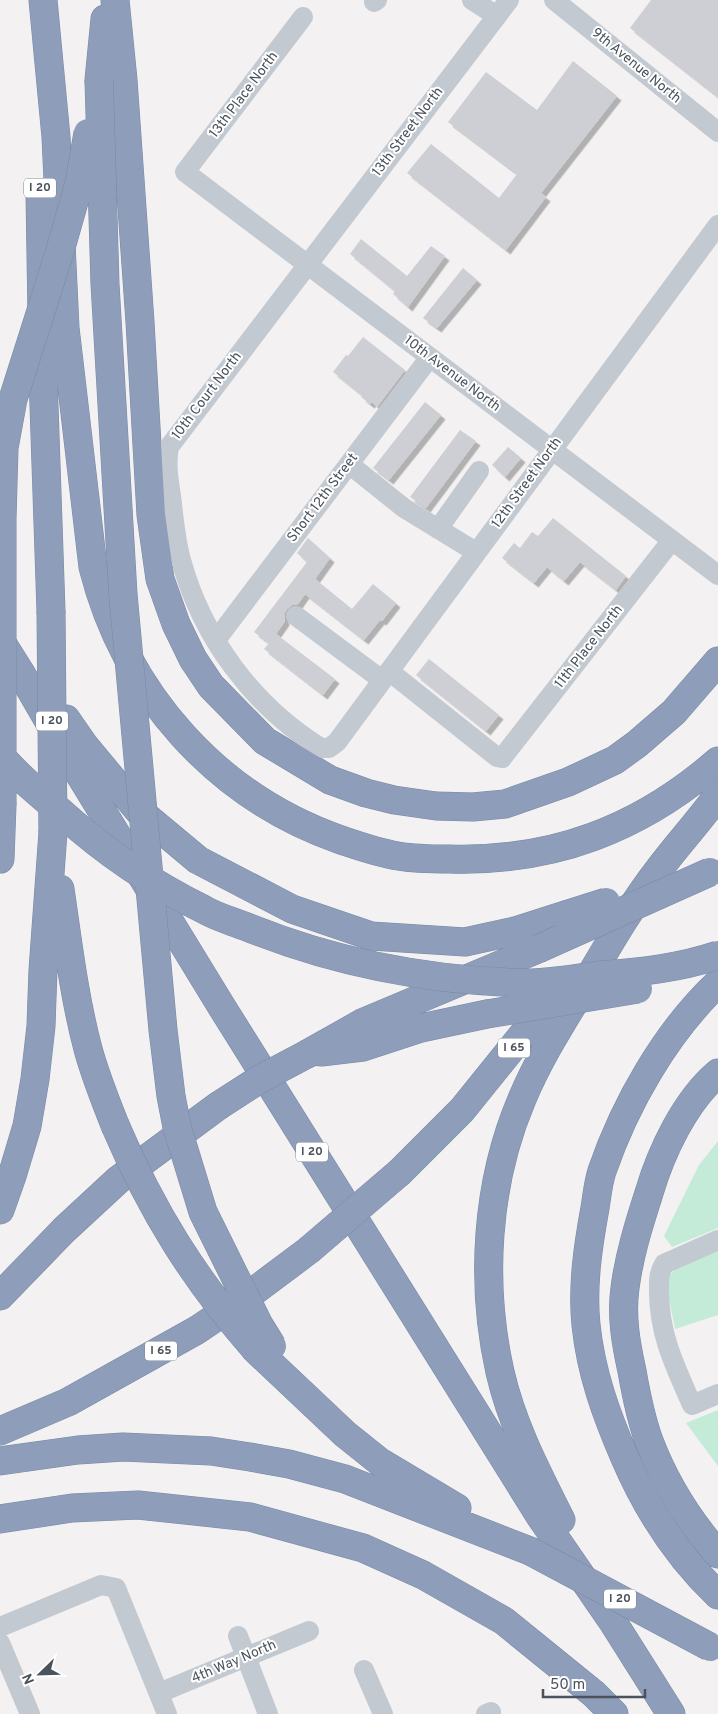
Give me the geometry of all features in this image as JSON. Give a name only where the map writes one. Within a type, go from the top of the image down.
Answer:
[{"type":"highway","name":"I 20","points":[[38,0],[43,376],[51,610],[53,832],[68,954],[78,1004],[100,1089],[115,1126],[133,1167],[168,1233],[210,1295],[256,1350],[345,1434],[380,1462],[530,1551],[714,1650]]},
{"type":"highway","points":[[43,0],[56,137],[64,328],[93,567],[107,612],[125,651],[142,682],[166,716],[187,741],[218,770],[249,794],[317,832],[398,856],[434,859],[482,860],[521,856],[559,848],[602,834],[638,818],[670,799],[718,761]]},
{"type":"highway","points":[[0,859],[4,448],[13,399],[79,184],[99,80],[107,0]]},
{"type":"highway","points":[[115,0],[139,312],[151,515],[160,579],[176,624],[210,686],[265,741],[330,780],[385,798],[436,806],[473,807],[505,804],[568,782],[615,760],[674,712],[718,661]]},
{"type":"highway","points":[[99,80],[105,284],[124,594],[163,1030],[171,1096],[182,1144],[202,1212],[258,1325],[309,1401]]},
{"type":"highway","name":"I 20","points":[[0,629],[22,675],[80,775],[230,1020],[540,1516],[613,1622],[671,1714]]},
{"type":"highway","points":[[0,629],[84,745],[138,810],[198,860],[292,909],[371,936],[465,942],[516,931],[714,870]]},
{"type":"highway","points":[[0,755],[13,771],[83,832],[132,868],[204,910],[282,941],[322,954],[396,970],[460,978],[529,983],[654,970],[700,961],[718,955]]},
{"type":"highway","name":"I 65","points":[[0,1431],[68,1402],[197,1330],[249,1295],[309,1250],[400,1172],[462,1110],[558,991],[624,920],[660,869],[718,796]]},
{"type":"highway","points":[[0,1210],[27,1126],[35,1079],[41,1026],[53,832]]},
{"type":"highway","points":[[0,1296],[64,1230],[118,1180],[218,1106],[260,1079],[364,1022],[714,870]]},
{"type":"highway","points":[[613,1622],[531,1461],[514,1420],[500,1374],[491,1327],[488,1278],[491,1224],[497,1183],[506,1146],[521,1101],[549,1044],[624,920]]},
{"type":"highway","points":[[310,1053],[363,1047],[421,1028],[487,1014],[718,974]]},
{"type":"highway","points":[[718,983],[701,999],[675,1032],[649,1071],[621,1124],[602,1173],[587,1261],[586,1324],[595,1381],[633,1476],[652,1512],[680,1554],[718,1595]]},
{"type":"highway","points":[[718,1073],[704,1084],[657,1165],[636,1235],[625,1289],[624,1320],[627,1348],[637,1397],[649,1440],[665,1477],[688,1517],[718,1554]]},
{"type":"highway","points":[[0,1461],[78,1450],[123,1447],[211,1451],[289,1464],[345,1479],[530,1551]]},
{"type":"highway","points":[[0,1519],[72,1508],[138,1505],[250,1517],[363,1548],[423,1575],[504,1621],[594,1694],[614,1714]]},
{"type":"street","points":[[472,0],[497,16]]},
{"type":"street","name":"13th Street North","points":[[307,264],[509,0]]},
{"type":"street","name":"9th Avenue North","points":[[554,0],[718,132]]},
{"type":"street","name":"13th Place North","points":[[185,172],[303,17]]},
{"type":"street","name":"10th Avenue North","points":[[185,172],[718,575]]},
{"type":"street","name":"12th Street North","points":[[337,742],[718,225]]},
{"type":"street","name":"10th Court North","points":[[307,264],[169,448],[168,467],[181,560],[193,595],[216,640],[229,661],[248,685],[284,721],[321,748],[329,748],[337,742]]},
{"type":"street","name":"Short 12th Street","points":[[216,640],[430,357]]},
{"type":"street","points":[[349,464],[404,508],[476,552]]},
{"type":"street","points":[[438,529],[479,471]]},
{"type":"street","name":"11th Place North","points":[[386,675],[497,757],[502,758],[672,540]]},
{"type":"street","points":[[296,616],[386,675]]},
{"type":"street","points":[[718,1240],[664,1264],[658,1274],[659,1312],[668,1350],[692,1405],[718,1394]]},
{"type":"street","points":[[0,1627],[101,1585],[116,1588],[167,1714]]},
{"type":"street","name":"4th Way North","points":[[159,1693],[309,1631]]},
{"type":"street","points":[[238,1636],[268,1714]]},
{"type":"street","points":[[0,1644],[30,1714]]},
{"type":"street","points":[[364,1670],[382,1714]]},
{"type":"green space","points":[[718,1141],[718,1228],[672,1247],[664,1236],[699,1165]]},
{"type":"green space","points":[[718,1249],[718,1315],[675,1329],[667,1287],[669,1277],[673,1271],[680,1267]]},
{"type":"green space","points":[[718,1410],[718,1466],[686,1423]]},
{"type":"building","points":[[651,0],[718,0],[718,97],[630,28]]},
{"type":"building","points":[[573,61],[617,96],[541,193],[546,197],[506,250],[407,173],[431,144],[499,198],[517,174],[448,122],[486,72],[537,110]]},
{"type":"building","points":[[361,239],[407,276],[431,246],[445,256],[408,307],[393,294],[395,291],[350,254]]},
{"type":"building","points":[[463,268],[477,280],[437,328],[423,318]]},
{"type":"building","points":[[363,337],[405,370],[377,407],[372,402],[370,404],[361,397],[363,396],[333,372]]},
{"type":"building","points":[[425,402],[441,415],[389,480],[373,468]]},
{"type":"building","points":[[460,430],[476,441],[426,508],[410,497]]},
{"type":"building","points":[[508,447],[521,458],[505,477],[492,465]]},
{"type":"building","points":[[553,518],[626,576],[616,590],[580,562],[564,581],[547,567],[534,583],[502,558],[514,543],[520,548],[532,532],[538,536]]},
{"type":"building","points":[[308,538],[330,558],[315,579],[352,609],[373,584],[396,603],[364,640],[305,594],[298,604],[292,605],[287,609],[284,614],[285,621],[276,634],[335,679],[323,695],[264,649],[269,643],[254,632],[307,562],[297,553]]},
{"type":"building","points":[[429,659],[499,715],[486,731],[416,675]]}]
